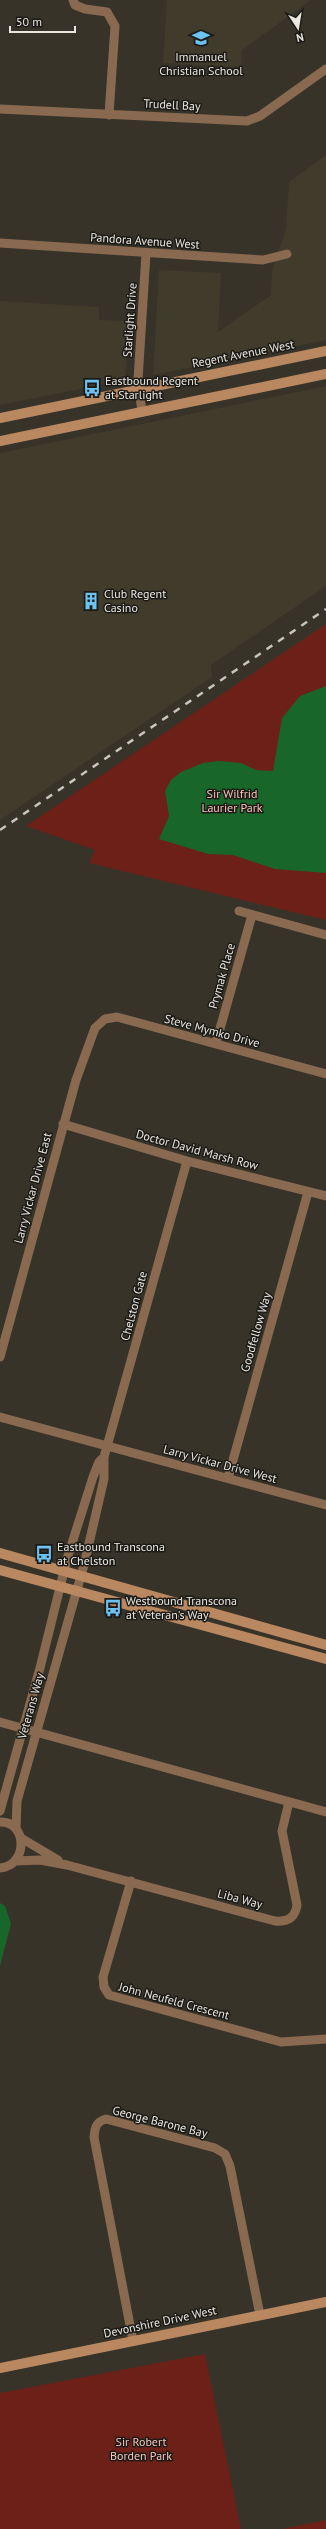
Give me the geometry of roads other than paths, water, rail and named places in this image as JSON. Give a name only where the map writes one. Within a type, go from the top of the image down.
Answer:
[{"type":"street","points":[[73,0],[75,5],[85,9],[107,12],[115,26],[109,115]]},
{"type":"street","name":"Trudell Bay","points":[[0,109],[247,121],[260,116],[326,69]]},
{"type":"street","name":"Pandora Avenue West","points":[[0,243],[146,254],[263,260],[287,254]]},
{"type":"street","name":"Starlight Drive","points":[[142,412],[138,388],[146,254]]},
{"type":"street","name":"Regent Avenue West","points":[[0,418],[138,388],[326,351]]},
{"type":"street","points":[[0,441],[326,374]]},
{"type":"street","points":[[238,911],[326,935]]},
{"type":"street","name":"Prymak Place","points":[[216,1044],[252,915]]},
{"type":"street","name":"Steve Mymko Drive","points":[[95,1028],[105,1019],[117,1018],[326,1074]]},
{"type":"street","name":"Larry Vickar Drive East","points":[[0,1357],[63,1124],[76,1080],[95,1028]]},
{"type":"street","name":"Doctor David Marsh Row","points":[[63,1124],[187,1161],[326,1196]]},
{"type":"street","name":"Chelston Gate","points":[[77,1591],[104,1479],[104,1457],[187,1161]]},
{"type":"street","name":"Goodfellow Way","points":[[228,1478],[308,1192]]},
{"type":"street","points":[[0,1417],[108,1447]]},
{"type":"street","name":"Larry Vickar Drive West","points":[[108,1447],[326,1505]]},
{"type":"street","name":"Chelston Gate","points":[[60,1586],[93,1476],[99,1462],[104,1457]]},
{"type":"street","points":[[0,1553],[326,1645]]},
{"type":"street","points":[[0,1570],[326,1659]]},
{"type":"street","name":"Veterans Way","points":[[0,1811],[24,1728],[60,1586]]},
{"type":"street","name":"Veterans Way","points":[[16,1828],[17,1801],[77,1591]]},
{"type":"street","points":[[0,1722],[326,1812]]},
{"type":"street","name":"Liba Way","points":[[16,1861],[40,1860],[67,1864],[275,1921],[287,1920],[295,1914],[297,1905],[282,1831],[289,1802]]},
{"type":"street","points":[[0,1822],[5,1822],[16,1828],[21,1838],[22,1850],[16,1861],[6,1867],[0,1868]]},
{"type":"street","name":"Liba Way","points":[[21,1838],[67,1864]]},
{"type":"street","name":"John Neufeld Crescent","points":[[131,1881],[104,1977],[104,1987],[109,1995],[281,2042],[326,2040]]},
{"type":"street","name":"George Barone Bay","points":[[133,2341],[94,2137],[95,2128],[100,2121],[106,2120],[215,2148],[225,2154],[230,2166],[260,2315]]},
{"type":"street","name":"Devonshire Drive West","points":[[0,2368],[326,2302]]},
{"type":"railway","points":[[0,830],[326,609]]},
{"type":"place","name":"Immanuel Christian School","points":[[201,38]]},
{"type":"place","name":"Eastbound Regent at Starlight","points":[[92,388]]},
{"type":"place","name":"Club Regent Casino","points":[[91,601]]},
{"type":"place","name":"Eastbound Transcona at Chelston","points":[[44,1554]]},
{"type":"place","name":"Westbound Transcona at Veteran's Way","points":[[113,1608]]},
{"type":"park label","name":"Sir Wilfrid Laurier Park","points":[[232,801]]},
{"type":"park label","name":"Sir Robert Borden Park","points":[[141,2449]]}]
